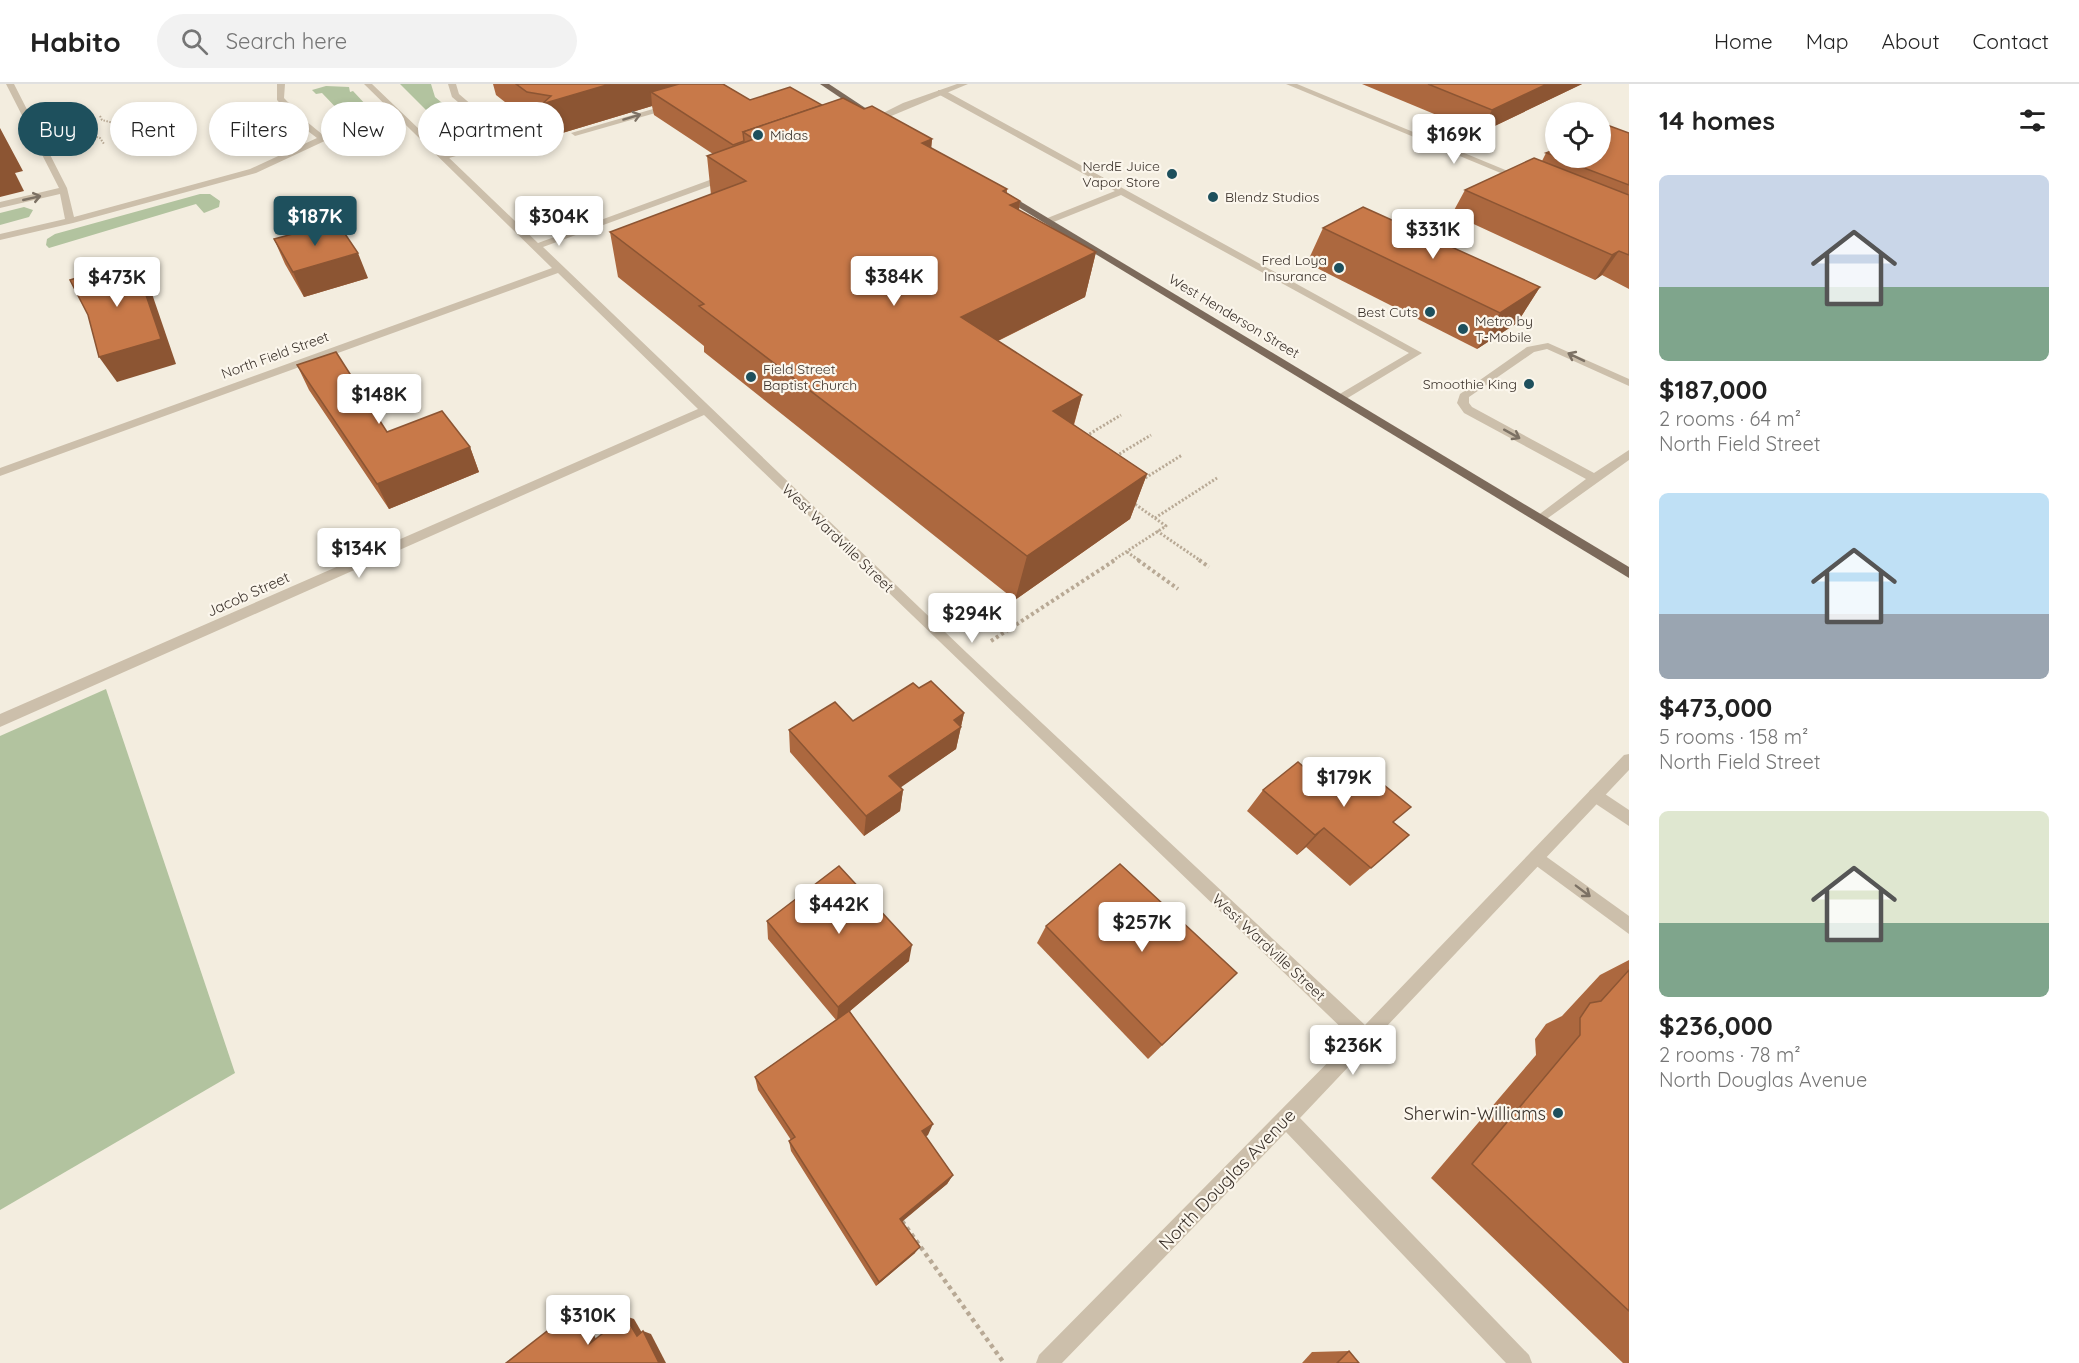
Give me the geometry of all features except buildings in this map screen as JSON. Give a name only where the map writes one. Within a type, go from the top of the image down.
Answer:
[{"type":"main road","points":[[824,84],[893,128]]},
{"type":"main road","name":"West Henderson Street","points":[[990,186],[1629,573]]},
{"type":"street","points":[[10,84],[63,190],[70,221]]},
{"type":"street","name":"West Wardville Street","points":[[368,84],[386,102]]},
{"type":"street","points":[[452,84],[455,95],[463,102]]},
{"type":"street","points":[[859,127],[876,118],[964,84]]},
{"type":"street","points":[[1290,84],[1530,181]]},
{"type":"street","points":[[283,86],[280,99],[303,123],[321,137]]},
{"type":"street","points":[[941,92],[1417,353],[1342,398]]},
{"type":"street","points":[[575,133],[680,103]]},
{"type":"street","name":"West Wardville Street","points":[[406,121],[561,268],[963,658],[1365,1038]]},
{"type":"street","points":[[0,237],[70,221],[252,171],[321,138]]},
{"type":"street","points":[[445,158],[452,156]]},
{"type":"street","points":[[537,246],[736,173]]},
{"type":"street","points":[[0,205],[63,190]]},
{"type":"street","points":[[1048,221],[1122,191]]},
{"type":"street","name":"North Field Street","points":[[0,472],[561,268]]},
{"type":"street","points":[[1595,479],[1468,410],[1463,403],[1464,396],[1531,349],[1548,346],[1564,351],[1629,382]]},
{"type":"street","name":"Jacob Street","points":[[0,721],[706,410]]},
{"type":"street","points":[[1541,519],[1629,454]]},
{"type":"street","name":"North Douglas Avenue","points":[[1047,1363],[1365,1038],[1629,760]]},
{"type":"street","points":[[1596,795],[1629,819]]},
{"type":"street","points":[[1538,857],[1629,926]]},
{"type":"street","points":[[1286,1118],[1521,1363]]},
{"type":"path","points":[[100,116],[102,120],[110,122]]},
{"type":"path","points":[[98,137],[104,144]]},
{"type":"path","points":[[1082,438],[1121,415]]},
{"type":"path","points":[[1107,462],[1151,435]]},
{"type":"path","points":[[1138,483],[1182,455]]},
{"type":"path","points":[[1155,518],[1217,478]]},
{"type":"path","points":[[963,658],[1166,526],[1129,500]]},
{"type":"path","points":[[1157,531],[1209,567]]},
{"type":"path","points":[[1126,552],[1178,589]]},
{"type":"path","points":[[902,1221],[1004,1363]]},
{"type":"green space","points":[[400,84],[431,84],[435,97],[441,102],[418,102]]},
{"type":"green space","points":[[326,86],[349,87],[350,92],[353,91],[363,102],[331,102],[322,93],[316,94],[312,90]]},
{"type":"green space","points":[[200,194],[210,194],[220,201],[219,207],[204,213],[196,204],[49,248],[46,245],[47,239],[55,234]]},
{"type":"green space","points":[[24,207],[33,210],[29,217],[0,225],[0,213]]},
{"type":"green space","points":[[106,689],[235,1073],[0,1210],[0,736]]},
{"type":"place","name":"Midas","points":[[758,135]]},
{"type":"place","name":"NerdE Juice Vapor Store","points":[[1172,174]]},
{"type":"place","name":"Blendz Studios","points":[[1213,197]]},
{"type":"place","name":"Fred Loya Insurance","points":[[1339,268]]},
{"type":"place","name":"Best Cuts","points":[[1430,312]]},
{"type":"place","name":"Metro by T-Mobile","points":[[1463,329]]},
{"type":"place","name":"Field Street Baptist Church","points":[[751,377]]},
{"type":"place","name":"Smoothie King","points":[[1529,384]]},
{"type":"place","name":"Sherwin-Williams","points":[[1558,1113]]}]
